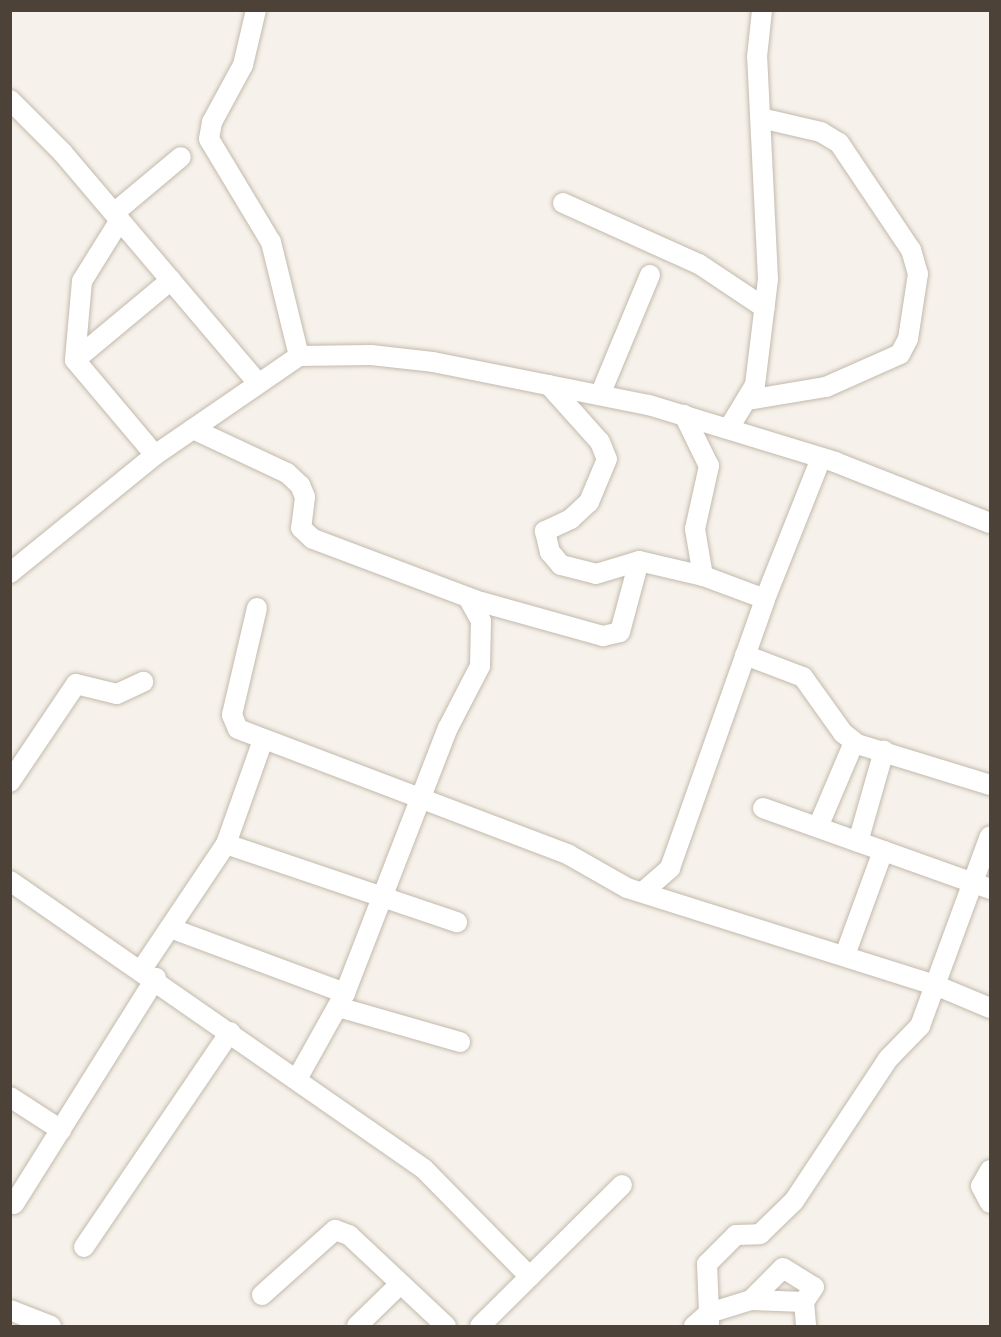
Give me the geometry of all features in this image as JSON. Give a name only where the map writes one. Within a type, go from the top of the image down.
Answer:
[{"type":"street","points":[[256,10],[243,65],[212,122],[209,140],[271,242],[298,356]]},
{"type":"street","points":[[729,428],[748,400],[756,377],[768,270],[757,43],[749,10]]},
{"type":"street","points":[[757,43],[762,10]]},
{"type":"street","points":[[10,100],[117,217],[256,381]]},
{"type":"street","points":[[748,400],[826,387],[900,354],[908,339],[918,274],[911,250],[839,143],[821,132],[761,118]]},
{"type":"street","points":[[155,455],[75,360],[82,281],[117,217],[181,158]]},
{"type":"street","points":[[563,203],[699,264],[765,308]]},
{"type":"street","points":[[600,395],[650,275]]},
{"type":"street","points":[[75,360],[171,280]]},
{"type":"street","points":[[10,573],[155,455],[256,381],[298,356],[413,360],[600,395],[684,415],[821,458],[990,523]]},
{"type":"street","points":[[549,385],[600,442],[607,459],[589,502],[571,519],[545,531],[550,552],[561,565],[596,574],[639,561],[703,576],[765,599]]},
{"type":"street","points":[[684,415],[709,466],[695,529],[703,576]]},
{"type":"street","points":[[193,429],[287,473],[300,484],[305,497],[301,528],[313,539],[468,598],[595,636],[620,632],[639,561]]},
{"type":"street","points":[[644,891],[670,868],[765,599],[821,458]]},
{"type":"street","points":[[297,1079],[341,1000],[420,799],[480,666],[481,621],[468,598]]},
{"type":"street","points":[[257,608],[232,715],[238,729],[569,855],[627,888],[644,891],[845,955],[935,985],[990,1008]]},
{"type":"street","points":[[745,655],[803,677],[854,742],[990,785]]},
{"type":"street","points":[[10,782],[76,684],[117,694],[143,682]]},
{"type":"street","points":[[14,1204],[61,1130],[149,974],[170,928],[226,844],[264,740]]},
{"type":"street","points":[[818,828],[854,742]]},
{"type":"street","points":[[858,842],[884,752]]},
{"type":"street","points":[[763,808],[982,886]]},
{"type":"street","points":[[709,1320],[707,1264],[736,1235],[760,1234],[794,1201],[888,1059],[920,1026],[935,985],[982,886],[990,836]]},
{"type":"street","points":[[226,844],[457,922]]},
{"type":"street","points":[[845,955],[883,850]]},
{"type":"street","points":[[10,881],[149,974],[435,1179],[530,1277]]},
{"type":"street","points":[[170,928],[341,1000],[460,1041]]},
{"type":"street","points":[[84,1247],[231,1032]]},
{"type":"street","points":[[10,1097],[61,1130]]},
{"type":"street","points":[[990,1170],[981,1186],[990,1203]]},
{"type":"street","points":[[480,1326],[622,1185]]},
{"type":"street","points":[[262,1295],[335,1230],[349,1235],[446,1326]]},
{"type":"street","points":[[694,1326],[751,1300],[783,1269],[814,1287],[804,1302],[806,1326]]},
{"type":"street","points":[[357,1326],[400,1284]]},
{"type":"street","points":[[751,1300],[804,1302]]},
{"type":"street","points":[[10,1310],[51,1326]]}]
